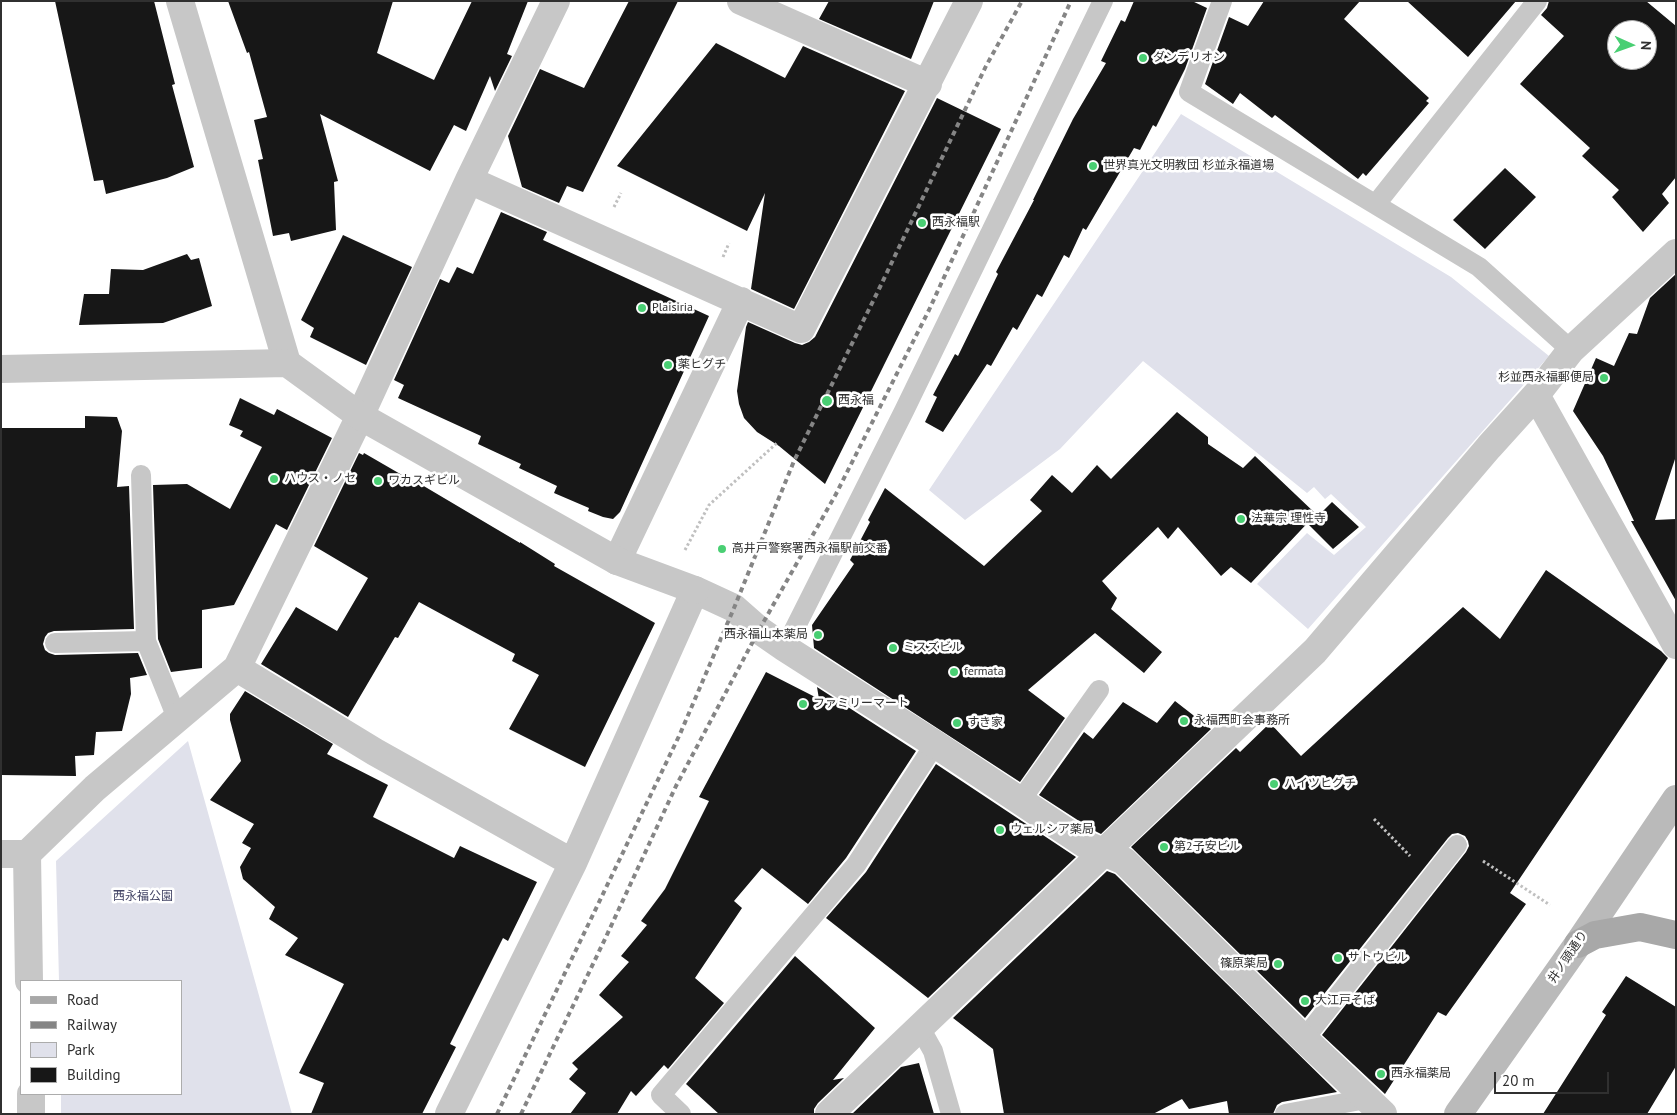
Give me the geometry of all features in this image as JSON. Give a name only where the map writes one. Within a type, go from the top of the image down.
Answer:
[{"type":"main road","name":"井ノ頭通り","points":[[1458,1114],[1578,944],[1676,799]]},
{"type":"main road","points":[[1578,944],[1595,935],[1640,928],[1676,936]]},
{"type":"street","points":[[180,1],[287,363]]},
{"type":"street","points":[[29,980],[14,854],[236,668],[360,416],[469,180],[556,1]]},
{"type":"street","points":[[741,1],[928,84]]},
{"type":"street","points":[[469,180],[801,329],[969,1]]},
{"type":"street","points":[[828,1114],[1315,651],[1489,447],[1536,395],[1571,350],[1676,253]]},
{"type":"street","points":[[617,561],[741,301]]},
{"type":"street","points":[[1,368],[287,363],[360,416],[617,561],[696,590],[734,608],[758,630],[1021,800],[1085,844],[1124,861],[1304,1039],[1375,1106]]},
{"type":"street","points":[[1536,395],[1676,645]]},
{"type":"street","points":[[449,1114],[573,863],[696,590]]},
{"type":"street","points":[[236,668],[375,752],[573,863]]},
{"type":"street","points":[[30,1095],[31,1114]]},
{"type":"lane","points":[[785,648],[904,411],[1103,1]]},
{"type":"lane","points":[[1222,1],[1189,92],[1479,267],[1571,350]]},
{"type":"lane","points":[[1376,204],[1537,1]]},
{"type":"lane","points":[[141,475],[146,641],[177,718]]},
{"type":"lane","points":[[55,642],[146,641]]},
{"type":"lane","points":[[1021,800],[1099,690]]},
{"type":"lane","points":[[680,1114],[661,1095],[856,865],[935,744]]},
{"type":"lane","points":[[1304,1039],[1457,844]]},
{"type":"lane","points":[[919,1026],[933,1051],[951,1114]]},
{"type":"lane","points":[[1285,1114],[1375,1106]]},
{"type":"path","points":[[611,215],[621,193]]},
{"type":"path","points":[[668,580],[709,504],[778,442]]},
{"type":"path","points":[[1374,819],[1431,878]]},
{"type":"path","points":[[1457,844],[1550,904]]},
{"type":"green space","points":[[1181,114],[1451,277],[1549,356],[1308,629],[1257,584],[1307,533],[1334,555],[1366,527],[1331,494],[1325,499],[1314,487],[1307,493],[1143,361],[1060,449],[965,520],[929,490]]},
{"type":"green space","name":"西永福公園","points":[[188,741],[292,1114],[61,1114],[61,1095],[182,1095],[182,980],[59,980],[56,861]]},
{"type":"building","points":[[55,1],[154,1],[175,84],[172,85],[194,167],[167,178],[106,194],[103,180],[94,181]]},
{"type":"building","points":[[228,1],[393,1],[377,53],[434,80],[472,1],[528,1],[507,54],[512,56],[495,91],[490,76],[466,131],[454,125],[430,171],[320,114],[338,181],[334,182],[336,230],[291,241],[289,233],[273,236],[258,160],[263,159],[254,120],[267,117],[249,52],[247,53]]},
{"type":"building","points":[[629,1],[678,1],[583,192],[567,186],[559,203],[522,187],[508,136],[540,69],[584,88]]},
{"type":"building","points":[[829,1],[934,1],[911,59],[819,19]]},
{"type":"building","points":[[1134,1],[1192,1],[1207,8],[1185,69],[1156,127],[1153,125],[1140,150],[1134,148],[1086,230],[1083,228],[1069,258],[1064,255],[1042,297],[1037,294],[1017,330],[1013,327],[991,366],[987,364],[943,432],[925,422],[937,397],[933,395],[955,354],[958,356],[998,274],[996,272],[1034,200],[1073,119],[1106,63],[1101,61],[1121,20],[1125,22]]},
{"type":"building","points":[[1264,1],[1360,1],[1344,19],[1429,98],[1426,101],[1429,103],[1366,176],[1363,173],[1358,179],[1275,115],[1272,118],[1240,93],[1233,104],[1205,84],[1229,17],[1248,26]]},
{"type":"building","points":[[1407,1],[1516,1],[1468,57]]},
{"type":"building","points":[[1549,1],[1646,1],[1676,26],[1676,177],[1662,194],[1669,203],[1643,232],[1612,197],[1619,190],[1582,156],[1590,148],[1520,84],[1564,36],[1541,15],[1547,8]]},
{"type":"building","points":[[716,43],[785,78],[803,46],[905,91],[794,309],[751,289],[765,193],[747,231],[617,166]]},
{"type":"building","name":"西永福駅","points":[[937,98],[1001,129],[825,484],[779,446],[757,432],[744,418],[737,391],[746,327],[748,322],[802,345],[815,337]]},
{"type":"building","points":[[1505,168],[1536,197],[1485,249],[1453,220]]},
{"type":"building","points":[[501,212],[547,232],[543,240],[709,316],[620,512],[613,519],[588,511],[589,508],[554,493],[557,486],[519,468],[521,464],[478,444],[481,436],[398,398],[404,385],[394,380],[440,279],[449,283],[457,267],[473,274]]},
{"type":"building","points":[[343,235],[412,267],[366,365],[310,337],[314,328],[301,320]]},
{"type":"building","points":[[187,254],[191,260],[199,258],[212,306],[163,323],[79,325],[84,294],[109,294],[111,269],[143,270]]},
{"type":"building","points":[[1676,274],[1676,456],[1655,520],[1676,519],[1676,601],[1631,521],[1634,521],[1603,456],[1573,411],[1596,358],[1614,366],[1629,333],[1637,334],[1650,298]]},
{"type":"building","points":[[240,398],[274,415],[277,409],[332,438],[287,530],[276,524],[234,605],[202,610],[202,668],[171,672],[158,639],[153,485],[187,484],[230,509],[262,447],[240,436],[243,431],[229,425]]},
{"type":"building","points":[[1177,412],[1208,437],[1208,444],[1243,468],[1255,456],[1316,514],[1251,583],[1231,567],[1221,576],[1178,527],[1168,539],[1158,527],[1102,581],[1117,598],[1111,609],[1162,652],[1144,673],[1095,633],[1028,690],[1065,718],[1020,782],[814,648],[812,625],[854,564],[850,560],[885,488],[984,566],[1042,511],[1030,500],[1052,475],[1072,493],[1097,465],[1111,479]]},
{"type":"building","points":[[85,416],[117,417],[122,431],[117,487],[129,486],[134,629],[54,631],[48,633],[43,644],[45,650],[55,655],[138,653],[147,675],[130,678],[131,694],[122,731],[96,732],[94,755],[75,756],[76,776],[1,775],[1,428],[85,428]]},
{"type":"building","points":[[359,453],[363,455],[364,453],[422,485],[520,542],[555,564],[554,566],[655,623],[585,767],[509,729],[539,675],[512,661],[515,654],[419,602],[398,638],[395,637],[348,717],[261,664],[296,607],[337,631],[368,578],[314,546]]},
{"type":"building","points":[[1332,502],[1359,527],[1333,549],[1309,525]]},
{"type":"building","points":[[1546,570],[1661,651],[1668,658],[1510,893],[1526,904],[1446,1016],[1438,1012],[1385,1094],[1322,1035],[1466,852],[1469,846],[1465,836],[1458,833],[1452,834],[1448,838],[1305,1018],[1131,847],[1236,748],[1240,752],[1270,723],[1301,756],[1463,607],[1500,639]]},
{"type":"building","points":[[766,672],[819,699],[817,687],[916,751],[846,858],[808,904],[762,868],[734,901],[742,908],[695,978],[724,1003],[668,1069],[664,1065],[636,1096],[631,1091],[617,1114],[570,1114],[586,1093],[569,1079],[578,1069],[572,1063],[623,1017],[599,995],[629,962],[621,956],[647,925],[641,921],[665,889],[709,801],[699,797]]},
{"type":"building","points":[[245,691],[333,744],[327,754],[388,785],[373,817],[454,858],[460,846],[537,882],[508,941],[503,938],[450,1044],[456,1047],[422,1114],[311,1114],[324,1083],[299,1073],[344,984],[285,955],[298,938],[269,919],[275,907],[243,879],[240,867],[251,848],[242,843],[254,824],[210,800],[241,761],[230,714]]},
{"type":"building","points":[[1175,701],[1211,729],[1101,834],[1039,795],[1084,732],[1093,739],[1123,702],[1157,723]]},
{"type":"building","points":[[936,764],[1076,857],[928,998],[826,918],[866,872]]},
{"type":"building","points":[[1107,871],[1115,874],[1337,1092],[1282,1102],[1277,1105],[1273,1114],[1229,1114],[1227,1101],[1189,1109],[1182,1099],[1153,1114],[1004,1114],[993,1049],[953,1018]]},
{"type":"building","points":[[795,956],[875,1028],[833,1080],[844,1078],[818,1103],[814,1109],[814,1114],[719,1114],[686,1084]]},
{"type":"building","points":[[1626,976],[1676,1007],[1676,1066],[1647,1114],[1543,1114],[1606,1015],[1602,1012]]},
{"type":"building","points":[[919,1063],[934,1114],[852,1114],[901,1067]]},
{"type":"railway","points":[[497,1114],[680,734],[794,461],[986,66],[1022,1]]},
{"type":"railway","points":[[521,1114],[676,786],[759,630],[836,494],[929,310],[1071,1]]},
{"type":"place","name":"ダンデリオン","points":[[1143,58]]},
{"type":"place","name":"世界真光文明教団 杉並永福道場","points":[[1093,166]]},
{"type":"place","name":"西永福駅","points":[[922,223]]},
{"type":"place","name":"Plaisiria","points":[[642,308]]},
{"type":"place","name":"薬ヒグチ","points":[[668,365]]},
{"type":"place","name":"杉並西永福郵便局","points":[[1604,378]]},
{"type":"place","name":"西永福","points":[[827,401]]},
{"type":"place","name":"ハウス・ノセ","points":[[274,479]]},
{"type":"place","name":"ワカスギビル","points":[[378,481]]},
{"type":"place","name":"法華宗 理性寺","points":[[1241,519]]},
{"type":"place","name":"高井戸警察署西永福駅前交番","points":[[722,549]]},
{"type":"place","name":"西永福山本薬局","points":[[818,635]]},
{"type":"place","name":"ミスズビル","points":[[893,648]]},
{"type":"place","name":"fermata","points":[[954,672]]},
{"type":"place","name":"ファミリーマート","points":[[803,704]]},
{"type":"place","name":"永福西町会事務所","points":[[1184,721]]},
{"type":"place","name":"すき家","points":[[957,723]]},
{"type":"place","name":"ハイツヒグチ","points":[[1274,784]]},
{"type":"place","name":"ウェルシア薬局","points":[[1000,830]]},
{"type":"place","name":"第2子安ビル","points":[[1164,847]]},
{"type":"place","name":"サトウビル","points":[[1338,958]]},
{"type":"place","name":"篠原薬局","points":[[1278,964]]},
{"type":"place","name":"大江戸そば","points":[[1305,1001]]},
{"type":"place","name":"西永福薬局","points":[[1381,1074]]}]
